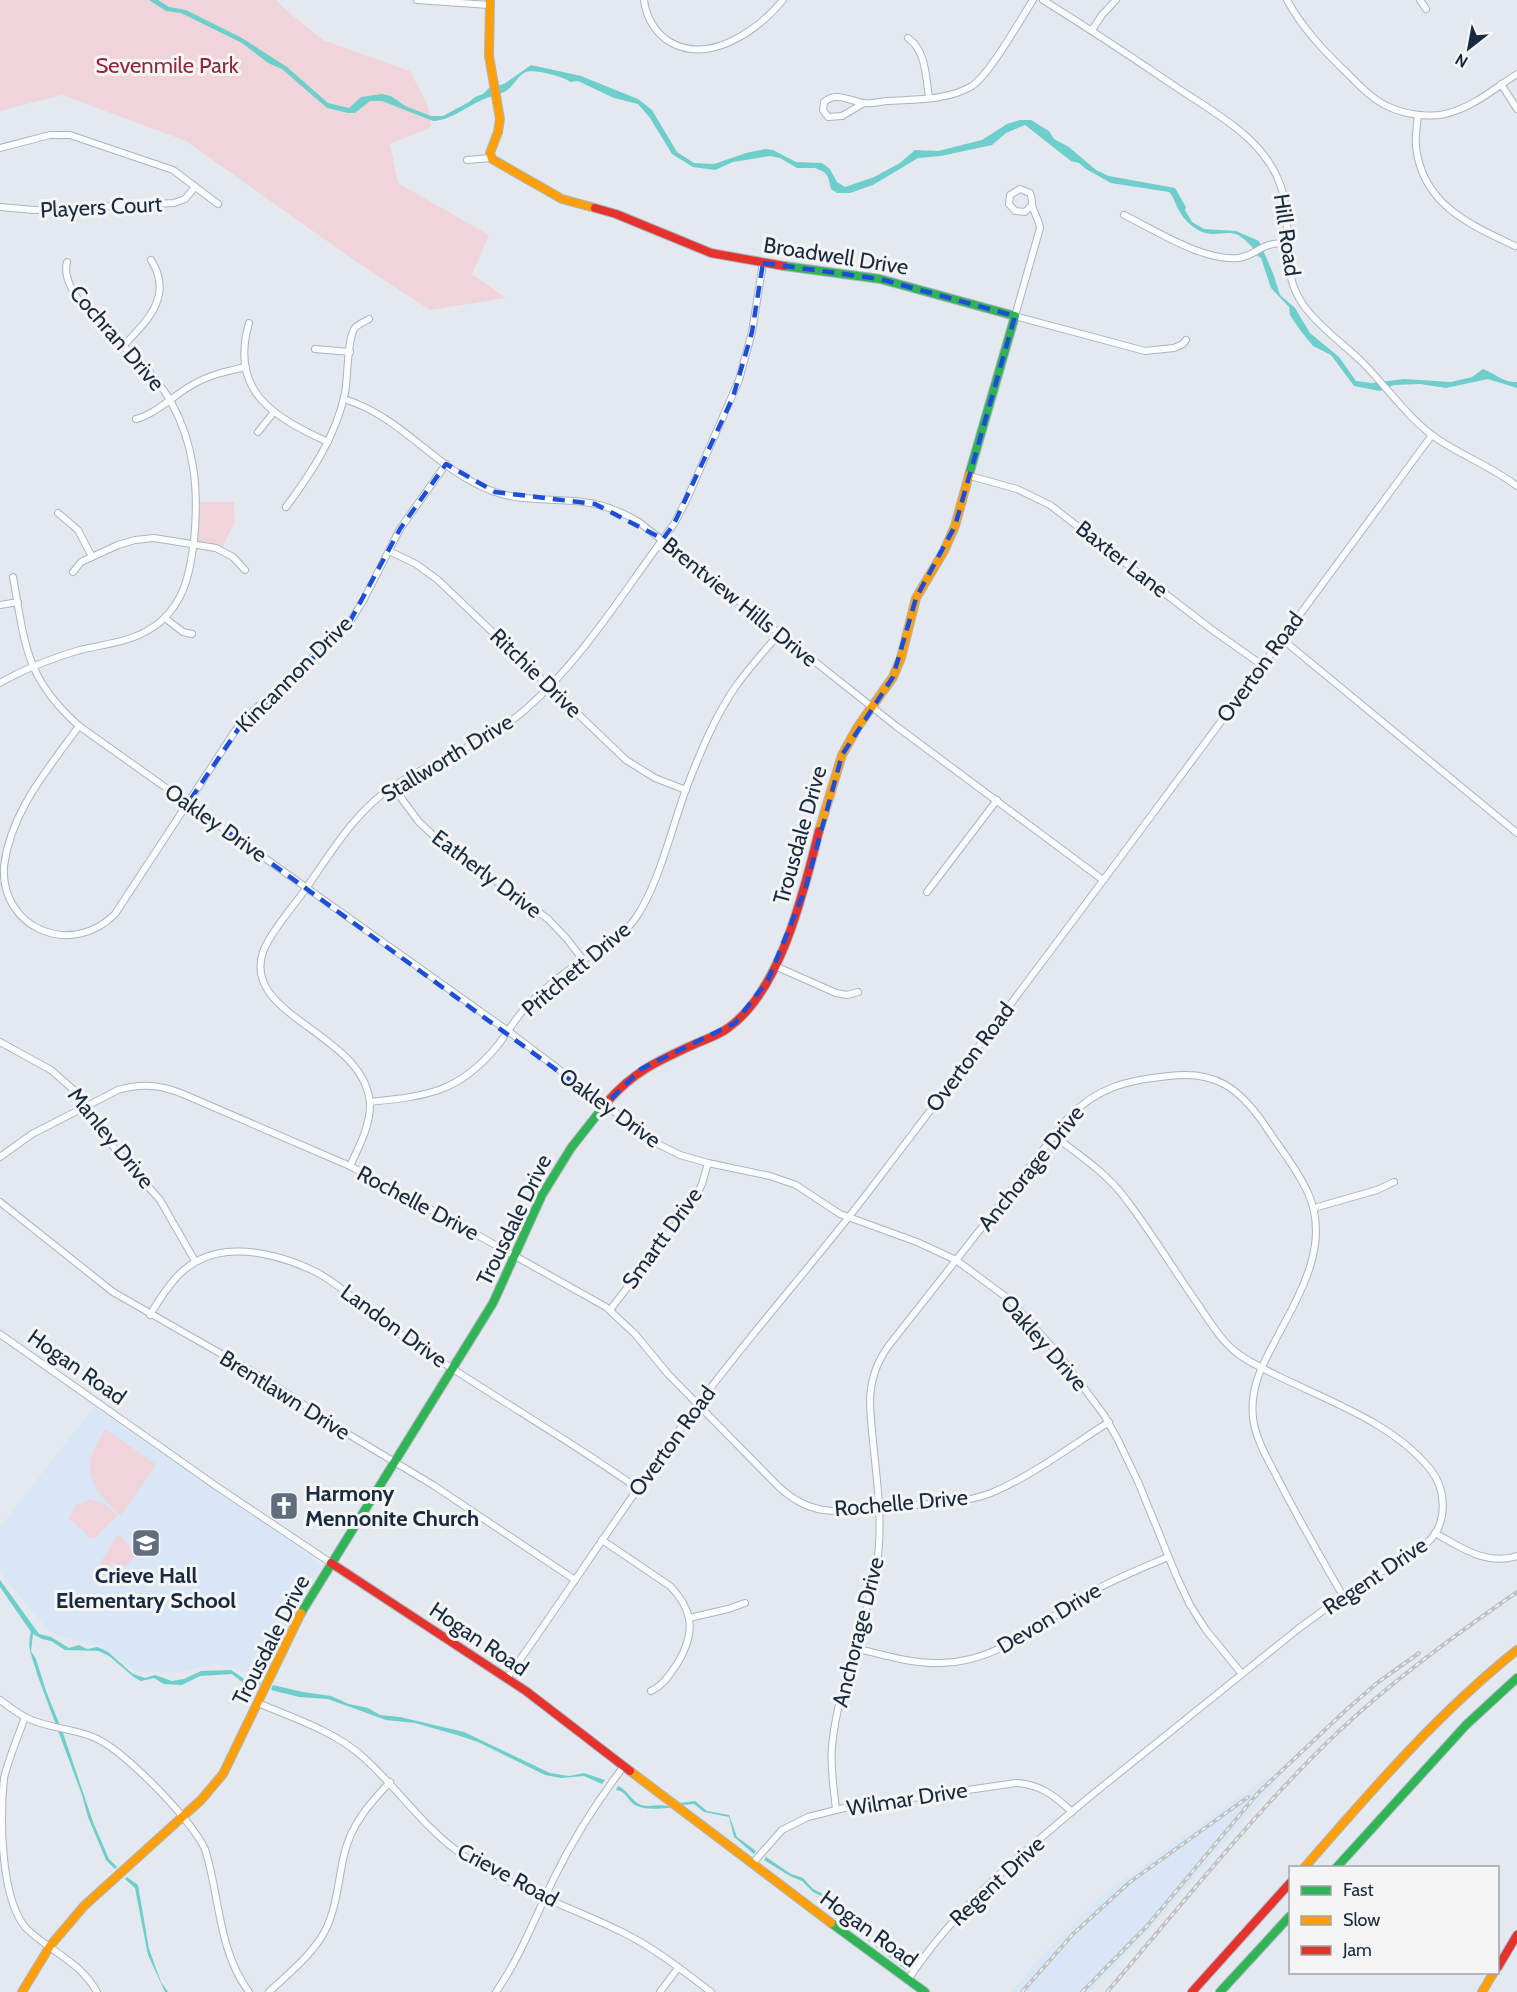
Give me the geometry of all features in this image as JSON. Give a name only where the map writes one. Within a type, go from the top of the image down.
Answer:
[{"type":"main road","points":[[489,3],[489,49],[500,124],[490,150],[491,157]]},
{"type":"main road","name":"Broadwell Drive","points":[[491,157],[498,164],[562,199],[616,214],[711,253],[880,279],[1015,316]]},
{"type":"main road","name":"Trousdale Drive","points":[[22,1992],[50,1946],[84,1906],[210,1791],[225,1772],[305,1605],[493,1303],[550,1180],[572,1148],[624,1083],[641,1069],[712,1037],[737,1021],[756,1000],[775,966],[805,891],[839,761],[853,733],[895,673],[914,602],[952,535],[1015,316]]},
{"type":"main road","name":"Hogan Road","points":[[331,1563],[507,1678],[925,1992]]},
{"type":"main road","points":[[1306,1866],[1437,1720],[1476,1683],[1517,1650]]},
{"type":"main road","points":[[1338,1866],[1466,1725],[1517,1678]]},
{"type":"main road","points":[[1192,1992],[1289,1884]]},
{"type":"main road","points":[[1220,1992],[1289,1917]]},
{"type":"main road","points":[[1499,1964],[1515,1942]]},
{"type":"main road","points":[[1482,1992],[1493,1974]]},
{"type":"street","points":[[417,0],[489,3]]},
{"type":"street","points":[[644,0],[649,19],[661,35],[677,45],[698,50],[718,46],[741,36],[766,18],[783,0]]},
{"type":"street","points":[[864,103],[838,117],[828,117],[823,110],[824,102],[833,97],[864,103],[928,98],[956,93],[975,83],[991,65],[1033,0]]},
{"type":"street","name":"Hill Road","points":[[1043,0],[1092,30],[1230,123],[1260,149],[1274,170],[1282,190],[1286,210],[1286,244],[1290,278],[1302,303],[1319,323],[1432,435],[1493,469],[1514,484]]},
{"type":"street","points":[[1092,30],[1116,0]]},
{"type":"street","points":[[1287,0],[1312,38],[1367,92],[1391,108],[1418,114],[1450,112],[1473,102],[1517,74]]},
{"type":"street","points":[[1420,0],[1426,9]]},
{"type":"street","points":[[908,38],[915,42],[919,51],[928,98]]},
{"type":"street","points":[[1501,84],[1517,109]]},
{"type":"street","points":[[1418,114],[1417,151],[1424,174],[1434,192],[1447,208],[1459,217],[1515,246]]},
{"type":"street","name":"Players Court","points":[[0,148],[50,135],[70,135],[167,168],[218,204]]},
{"type":"street","points":[[467,160],[491,157]]},
{"type":"street","name":"Players Court","points":[[0,207],[34,210],[174,203],[185,199],[195,187]]},
{"type":"street","points":[[1015,316],[1039,232],[1038,220],[1031,206]]},
{"type":"street","points":[[1124,215],[1214,256],[1239,258],[1273,243],[1286,244]]},
{"type":"street","points":[[124,345],[150,317],[156,306],[159,280],[157,270],[151,260]]},
{"type":"street","name":"Cochran Drive","points":[[0,683],[33,667],[79,651],[135,638],[149,631],[165,618],[177,603],[186,585],[194,543],[197,503],[195,474],[184,431],[169,399],[148,370],[86,310],[75,296],[66,279],[67,262]]},
{"type":"street","name":"Stallworth Drive","points":[[370,1102],[364,1081],[352,1062],[277,1002],[268,992],[262,980],[261,960],[265,947],[357,818],[374,801],[414,773],[489,736],[525,710],[549,687],[592,636],[674,524],[739,380],[752,332],[763,262]]},
{"type":"street","name":"Broadwell Drive","points":[[1015,316],[1145,351],[1174,348],[1186,340]]},
{"type":"street","points":[[286,507],[311,472],[328,441],[344,399],[355,328],[369,319]]},
{"type":"street","points":[[249,323],[245,345],[246,367],[256,393],[274,412],[289,423],[328,441]]},
{"type":"street","points":[[315,349],[350,352]]},
{"type":"street","points":[[136,419],[147,415],[208,376],[246,367]]},
{"type":"street","name":"Brentview Hills Drive","points":[[344,399],[363,405],[383,416],[474,483],[503,495],[527,499],[583,502],[612,508],[639,522],[873,707],[1103,880]]},
{"type":"street","points":[[258,432],[274,412]]},
{"type":"street","name":"Overton Road","points":[[507,1678],[637,1488],[699,1404],[934,1106],[1432,435]]},
{"type":"street","name":"Kincannon Drive","points":[[79,726],[29,795],[17,819],[9,843],[4,870],[5,888],[15,909],[29,923],[45,932],[69,936],[88,933],[109,921],[241,725],[348,625],[406,520],[446,464]]},
{"type":"street","name":"Baxter Lane","points":[[970,476],[1017,489],[1050,505],[1211,629],[1262,665]]},
{"type":"street","points":[[1514,484],[1517,476]]},
{"type":"street","points":[[58,513],[78,530],[92,557]]},
{"type":"street","points":[[73,572],[78,564],[118,545],[139,539],[159,538],[194,543],[225,552],[237,560],[245,570]]},
{"type":"street","name":"Ritchie Drive","points":[[389,551],[416,564],[438,580],[626,760],[655,778],[686,790]]},
{"type":"street","name":"Oakley Drive","points":[[13,577],[26,649],[33,667],[55,703],[79,726],[508,1030],[648,1138],[666,1149],[708,1163],[760,1173],[790,1182],[840,1214],[916,1242],[956,1260],[999,1291],[1022,1312],[1083,1385],[1108,1422],[1139,1484],[1185,1596],[1201,1623],[1242,1674]]},
{"type":"street","points":[[0,605],[18,602]]},
{"type":"street","points":[[165,618],[183,632],[192,634]]},
{"type":"street","name":"Pritchett Drive","points":[[370,1102],[411,1098],[453,1085],[478,1066],[537,996],[621,934],[639,914],[704,742],[725,702],[779,633]]},
{"type":"street","points":[[1282,639],[1517,833]]},
{"type":"street","name":"Eatherly Drive","points":[[393,787],[434,836],[548,919],[583,960]]},
{"type":"street","points":[[927,891],[996,800]]},
{"type":"street","points":[[775,966],[840,994],[858,992]]},
{"type":"street","name":"Manley Drive","points":[[0,1042],[56,1074],[76,1092],[110,1143],[160,1200],[195,1261]]},
{"type":"street","name":"Anchorage Drive","points":[[836,1810],[832,1777],[832,1744],[877,1564],[878,1507],[870,1402],[873,1374],[884,1351],[1054,1136],[1082,1104],[1106,1089],[1148,1078],[1185,1074],[1207,1077],[1231,1087],[1249,1104],[1302,1181],[1314,1208],[1317,1235],[1314,1258],[1257,1378],[1253,1400],[1256,1433],[1296,1513],[1343,1596]]},
{"type":"street","name":"Rochelle Drive","points":[[0,1157],[22,1139],[86,1106],[132,1086],[159,1086],[183,1094],[350,1166],[610,1310],[635,1334],[668,1374],[779,1487],[796,1500],[812,1507],[830,1510],[878,1507],[952,1501],[982,1496],[1012,1483],[1108,1422]]},
{"type":"street","points":[[350,1166],[364,1133],[370,1102]]},
{"type":"street","name":"Regent Drive","points":[[908,1980],[942,1933],[964,1908],[1018,1858],[1242,1674],[1343,1596],[1414,1552],[1436,1533],[1442,1514],[1442,1493],[1435,1476],[1419,1458],[1395,1438],[1366,1420],[1261,1367],[1238,1353],[1221,1337],[1118,1188],[1097,1168],[1054,1136]]},
{"type":"street","name":"Smartt Drive","points":[[610,1310],[693,1202],[702,1184],[708,1163]]},
{"type":"street","points":[[1314,1208],[1375,1191],[1394,1182]]},
{"type":"street","name":"Brentlawn Drive","points":[[0,1202],[98,1281],[150,1315],[265,1379],[348,1434],[471,1510],[575,1580]]},
{"type":"street","name":"Landon Drive","points":[[150,1315],[172,1280],[195,1261],[219,1253],[237,1252],[275,1257],[304,1266],[333,1283],[383,1322],[637,1488]]},
{"type":"street","name":"Hogan Road","points":[[0,1334],[210,1482],[331,1563]]},
{"type":"street","points":[[1436,1533],[1482,1558],[1497,1560],[1517,1556]]},
{"type":"street","points":[[602,1540],[670,1586],[685,1606],[689,1618],[689,1636],[684,1651],[663,1683],[651,1691]]},
{"type":"street","name":"Devon Drive","points":[[855,1648],[906,1660],[933,1663],[980,1657],[1022,1637],[1103,1586],[1168,1557]]},
{"type":"street","points":[[689,1618],[728,1610],[745,1603]]},
{"type":"street","points":[[0,1700],[26,1717],[98,1739],[122,1754],[182,1817],[204,1847],[227,1949],[240,1979],[249,1992]]},
{"type":"street","name":"Crieve Road","points":[[258,1703],[339,1741],[359,1754],[390,1782],[460,1854],[482,1868],[626,1934],[711,1992]]},
{"type":"street","points":[[26,1717],[3,1783],[1,1862],[5,1886],[12,1909],[26,1928],[79,1968],[97,1992]]},
{"type":"street","points":[[496,1992],[515,1961],[545,1897],[580,1832],[624,1766]]},
{"type":"street","points":[[269,1992],[307,1956],[324,1933],[334,1908],[346,1849],[354,1828],[366,1809],[390,1782]]},
{"type":"street","name":"Wilmar Drive","points":[[752,1864],[776,1836],[789,1825],[808,1817],[836,1810],[1016,1783],[1034,1785],[1045,1790],[1072,1812]]},
{"type":"street","points":[[660,1992],[678,1968]]},
{"type":"highlighted area","points":[[763,263],[880,279],[1015,316],[955,526],[916,598],[893,677],[842,755],[805,890],[768,980],[735,1023],[641,1069],[605,1105],[188,803],[241,725],[348,625],[400,529],[446,464],[495,492],[595,504],[663,539],[674,524],[733,397],[752,332]]},
{"type":"shaded area","name":"Crieve Hall Elementary School","points":[[94,1407],[314,1558],[321,1567],[294,1611],[263,1677],[215,1664],[182,1672],[136,1672],[102,1648],[50,1632],[0,1572],[0,1527]]},
{"type":"shaded area","points":[[1270,1775],[1277,1781],[1140,1941],[1090,1992],[1012,1992],[1034,1964],[1102,1895]]},
{"type":"green space","name":"Sevenmile Park","points":[[0,0],[276,0],[323,40],[410,71],[428,106],[431,127],[390,144],[398,183],[489,235],[472,274],[506,298],[430,310],[358,263],[186,141],[62,95],[0,111]]},
{"type":"green space","points":[[197,502],[234,502],[235,522],[221,550],[193,543]]},
{"type":"green space","points":[[105,1429],[154,1463],[154,1468],[121,1516],[97,1489],[91,1473],[92,1455]]},
{"type":"green space","points":[[90,1499],[104,1504],[118,1515],[95,1538],[89,1537],[69,1518],[76,1505]]},
{"type":"green space","points":[[118,1535],[127,1542],[134,1557],[127,1565],[120,1566],[113,1562],[109,1568],[100,1563]]},
{"type":"water","points":[[149,0],[158,0],[169,7],[186,10],[242,38],[287,67],[328,103],[349,108],[361,97],[382,94],[391,96],[405,106],[431,116],[443,116],[483,94],[490,87],[504,84],[531,65],[581,76],[638,99],[652,110],[677,152],[694,163],[714,164],[746,153],[765,149],[773,150],[796,162],[822,163],[830,169],[837,182],[845,187],[874,177],[900,163],[915,150],[938,151],[982,140],[1007,124],[1020,120],[1031,120],[1049,131],[1054,139],[1069,147],[1096,170],[1109,176],[1175,188],[1192,222],[1204,229],[1236,231],[1259,241],[1280,295],[1295,308],[1310,333],[1339,357],[1356,381],[1372,383],[1404,379],[1451,382],[1472,377],[1483,369],[1503,379],[1517,382],[1517,388],[1488,379],[1446,388],[1420,384],[1394,385],[1380,391],[1354,386],[1331,355],[1313,346],[1300,330],[1290,315],[1289,307],[1271,288],[1261,258],[1242,238],[1232,233],[1212,234],[1198,230],[1182,215],[1169,192],[1111,183],[1079,163],[1071,161],[1025,125],[1006,133],[992,145],[941,156],[918,158],[873,185],[850,193],[837,193],[831,189],[824,172],[815,168],[797,168],[780,158],[770,156],[733,162],[715,170],[693,167],[672,154],[650,118],[638,104],[614,98],[578,81],[570,82],[530,71],[520,76],[501,94],[484,99],[440,120],[433,121],[382,101],[370,101],[355,113],[327,108],[282,69],[268,63],[242,43],[181,13],[166,11]]},
{"type":"water","points":[[0,1580],[39,1634],[51,1637],[69,1648],[79,1645],[87,1649],[97,1647],[102,1649],[133,1674],[145,1678],[155,1675],[172,1681],[184,1679],[201,1671],[231,1670],[246,1680],[261,1683],[259,1686],[242,1682],[232,1674],[200,1676],[182,1685],[164,1684],[154,1678],[141,1681],[99,1651],[65,1650],[33,1634],[31,1651],[63,1733],[93,1822],[109,1859],[117,1867],[115,1869],[106,1860],[88,1817],[37,1674],[30,1649],[31,1632],[0,1587]]},
{"type":"water","points":[[273,1685],[331,1696],[349,1704],[368,1708],[380,1715],[400,1717],[464,1732],[550,1773],[569,1776],[584,1773],[605,1780],[602,1784],[584,1776],[561,1778],[545,1775],[478,1742],[457,1735],[415,1723],[386,1720],[328,1699],[299,1697],[271,1690]]},
{"type":"water","points":[[618,1786],[641,1805],[664,1805],[671,1808],[639,1807],[622,1792],[616,1790]]},
{"type":"water","points":[[695,1801],[707,1811],[729,1815],[737,1837],[756,1851],[754,1854],[734,1837],[729,1817],[704,1812],[694,1804],[679,1803]]},
{"type":"water","points":[[766,1857],[791,1874],[803,1878],[813,1889],[827,1896],[846,1923],[906,1968],[853,1929],[848,1928],[825,1898],[813,1892],[802,1881],[764,1860]]},
{"type":"water","points":[[127,1877],[138,1885],[149,1949],[161,1982],[168,1992],[165,1992],[148,1955],[135,1888],[125,1879]]},
{"type":"railway","points":[[1107,1992],[1277,1794],[1337,1733],[1424,1659],[1517,1592]]},
{"type":"railway","points":[[1082,1992],[1147,1926],[1258,1793],[1377,1683],[1419,1653]]},
{"type":"railway","points":[[1022,1992],[1073,1934],[1130,1882],[1248,1797]]},
{"type":"traffic: fast","points":[[784,266],[880,279],[1015,316],[969,475]]},
{"type":"traffic: fast","points":[[301,1613],[493,1303],[542,1195],[571,1148],[608,1101]]},
{"type":"traffic: fast","points":[[1338,1866],[1466,1725],[1517,1678]]},
{"type":"traffic: fast","points":[[1220,1992],[1289,1917]]},
{"type":"traffic: fast","points":[[831,1923],[925,1992]]},
{"type":"traffic: slow","points":[[490,0],[489,56],[500,119],[490,153],[492,159],[562,199],[595,208]]},
{"type":"traffic: slow","points":[[819,831],[842,755],[857,728],[893,677],[901,658],[916,598],[944,551],[955,526],[969,475]]},
{"type":"traffic: slow","points":[[22,1992],[50,1946],[84,1906],[201,1800],[223,1774],[301,1613]]},
{"type":"traffic: slow","points":[[1306,1866],[1432,1727],[1459,1700],[1517,1650]]},
{"type":"traffic: slow","points":[[630,1771],[831,1923]]},
{"type":"traffic: slow","points":[[1482,1992],[1493,1974]]},
{"type":"traffic: jam","points":[[595,208],[616,214],[711,253],[784,266]]},
{"type":"traffic: jam","points":[[608,1101],[648,1067],[721,1033],[747,1011],[762,990],[788,938],[798,910],[819,831]]},
{"type":"traffic: jam","points":[[331,1563],[526,1691],[630,1771]]},
{"type":"traffic: jam","points":[[1192,1992],[1289,1884]]},
{"type":"traffic: jam","points":[[1499,1965],[1517,1935]]},
{"type":"place","name":"Harmony Mennonite Church","points":[[284,1506]]},
{"type":"place","name":"Crieve Hall Elementary School","points":[[146,1543]]}]
